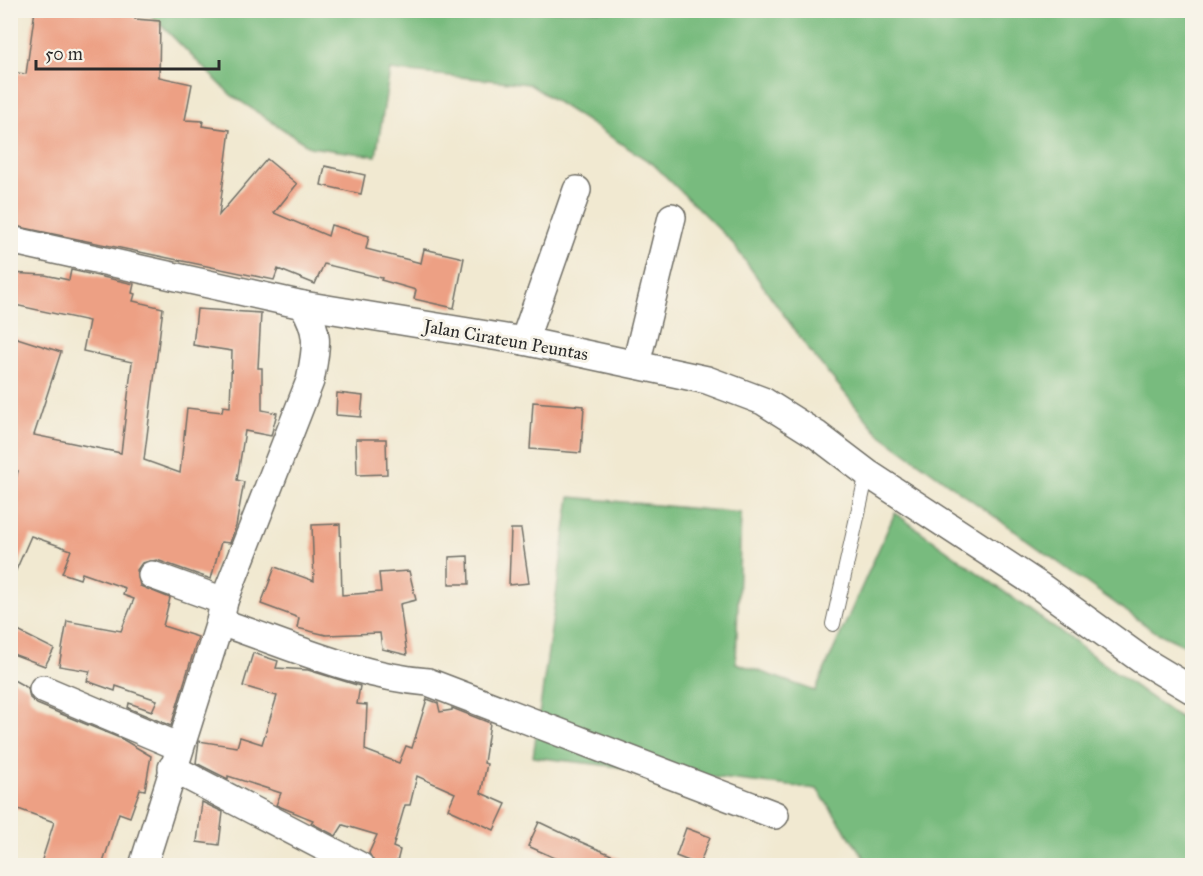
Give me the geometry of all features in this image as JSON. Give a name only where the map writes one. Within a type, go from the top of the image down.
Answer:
[{"type":"street","points":[[524,341],[577,190]]},
{"type":"street","points":[[636,364],[672,217]]},
{"type":"street","name":"Jalan Cirateun Peuntas","points":[[10,240],[303,305],[524,341],[708,380],[763,401],[817,435],[867,473],[1038,585],[1142,660],[1192,690]]},
{"type":"street","points":[[143,866],[222,611],[310,381],[317,346],[314,322],[303,305]]},
{"type":"street","points":[[152,575],[309,656],[395,679],[428,682],[775,815]]},
{"type":"street","points":[[43,689],[176,757],[360,866]]},
{"type":"lane","points":[[833,624],[867,473]]},
{"type":"green space","points":[[147,11],[1192,11],[1192,649],[1154,631],[878,433],[809,350],[731,241],[653,164],[529,84],[390,70],[376,156],[310,147],[231,95]]},
{"type":"green space","points":[[570,497],[741,513],[736,663],[815,691],[895,513],[1171,712],[1192,724],[1192,865],[869,865],[817,789],[533,757]]},
{"type":"building","points":[[35,10],[136,10],[135,19],[160,21],[159,77],[192,84],[185,120],[203,121],[202,126],[230,130],[219,215],[267,159],[297,184],[274,213],[328,236],[331,225],[369,236],[366,249],[421,263],[424,249],[464,258],[454,308],[414,299],[416,290],[381,280],[382,278],[324,264],[315,284],[278,269],[274,280],[10,225],[10,72],[26,74]]},
{"type":"building","points":[[325,166],[365,175],[361,194],[321,185]]},
{"type":"building","points":[[71,270],[134,284],[133,301],[163,308],[144,460],[180,473],[187,408],[222,412],[223,406],[230,407],[232,351],[193,345],[197,309],[261,313],[258,368],[262,368],[262,410],[277,413],[271,436],[245,431],[237,480],[244,482],[236,526],[230,543],[221,542],[211,579],[157,560],[142,563],[137,570],[140,586],[170,598],[163,626],[198,637],[171,726],[128,708],[129,703],[152,711],[157,700],[116,686],[115,691],[87,681],[90,671],[59,666],[67,621],[121,631],[134,599],[123,595],[125,588],[82,573],[80,579],[62,573],[71,550],[31,536],[10,584],[10,500],[18,471],[10,470],[11,336],[61,352],[34,435],[121,453],[132,362],[83,351],[89,321],[10,304],[10,273],[45,275],[69,280]]},
{"type":"building","points":[[337,393],[363,396],[361,417],[336,415]]},
{"type":"building","points":[[533,402],[584,406],[581,453],[530,449]]},
{"type":"building","points":[[356,439],[386,439],[387,474],[357,475]]},
{"type":"building","points":[[340,524],[342,595],[381,592],[379,573],[409,571],[416,600],[400,604],[407,655],[382,649],[380,633],[326,635],[297,628],[299,618],[261,604],[275,567],[314,581],[312,525]]},
{"type":"building","points":[[511,529],[521,529],[529,583],[509,585]]},
{"type":"building","points":[[468,556],[469,584],[449,584],[449,557]]},
{"type":"building","points":[[10,627],[54,649],[45,666],[10,653]]},
{"type":"building","points":[[253,653],[278,661],[276,668],[308,670],[360,686],[357,704],[367,705],[365,750],[399,763],[406,746],[412,748],[427,699],[438,703],[440,712],[452,710],[452,708],[490,723],[484,763],[487,764],[481,793],[506,804],[494,830],[448,809],[455,793],[417,776],[410,805],[405,805],[393,847],[400,850],[396,866],[376,866],[369,853],[377,835],[343,825],[336,836],[311,823],[313,820],[276,805],[281,793],[228,776],[228,779],[196,763],[199,741],[237,747],[240,737],[262,744],[277,696],[243,686]]},
{"type":"building","points":[[10,678],[28,688],[30,698],[37,704],[122,739],[151,756],[145,790],[140,789],[130,817],[119,813],[102,866],[40,866],[54,822],[10,806]]},
{"type":"building","points":[[202,802],[223,812],[219,845],[197,842]]},
{"type":"building","points":[[539,822],[637,866],[573,866],[528,846]]},
{"type":"building","points":[[686,828],[710,837],[699,865],[676,856]]}]
